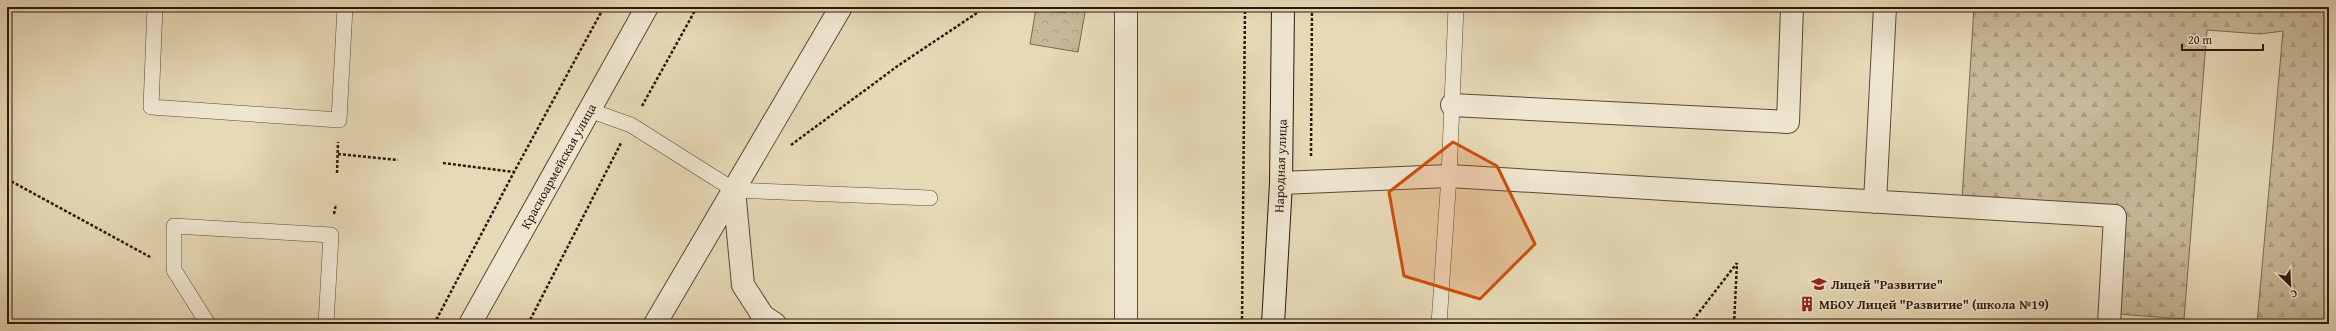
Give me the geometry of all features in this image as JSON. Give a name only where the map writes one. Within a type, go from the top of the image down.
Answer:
[{"type":"street","name":"Красноармейская улица","points":[[470,324],[647,7]]},
{"type":"street","points":[[655,324],[841,7]]},
{"type":"street","points":[[1126,7],[1126,324]]},
{"type":"street","name":"Народная улица","points":[[1273,324],[1281,183],[1283,7]]},
{"type":"street","points":[[1452,105],[1788,122],[1792,7]]},
{"type":"street","points":[[1875,202],[1885,7]]},
{"type":"street","points":[[1281,183],[1449,176],[2115,216],[2110,324]]},
{"type":"street","points":[[734,190],[743,285],[763,316],[775,324]]},
{"type":"lane","points":[[155,7],[151,107],[339,120],[345,7]]},
{"type":"lane","points":[[1439,324],[1449,176],[1456,7]]},
{"type":"lane","points":[[589,110],[631,125],[734,190],[930,198]]},
{"type":"lane","points":[[208,324],[174,270],[174,226],[331,235],[326,324]]},
{"type":"path","points":[[434,324],[514,172],[604,7]]},
{"type":"path","points":[[528,324],[631,125],[697,7]]},
{"type":"path","points":[[786,149],[898,65],[986,7]]},
{"type":"path","points":[[1242,324],[1245,7]]},
{"type":"path","points":[[1310,182],[1312,7]]},
{"type":"path","points":[[337,173],[339,120]]},
{"type":"path","points":[[338,154],[398,160]]},
{"type":"path","points":[[443,163],[514,172]]},
{"type":"path","points":[[7,179],[174,270]]},
{"type":"path","points":[[1690,324],[1737,263],[1734,324]]},
{"type":"highlighted area","points":[[1453,142],[1497,166],[1535,244],[1480,299],[1404,276],[1389,192]]},
{"type":"green space","points":[[1066,7],[1086,7],[1078,52],[1030,44],[1036,8],[1065,13]]},
{"type":"green space","points":[[1974,7],[2329,7],[2329,324],[2257,324],[2283,31],[2260,34],[2207,30],[2184,319],[2118,314],[2122,209],[1962,199]]},
{"type":"place","name":"Лицей \"Развитие\"","points":[[1819,284]]},
{"type":"place","name":"МБОУ Лицей \"Развитие\" (школа №19)","points":[[1807,304]]}]
